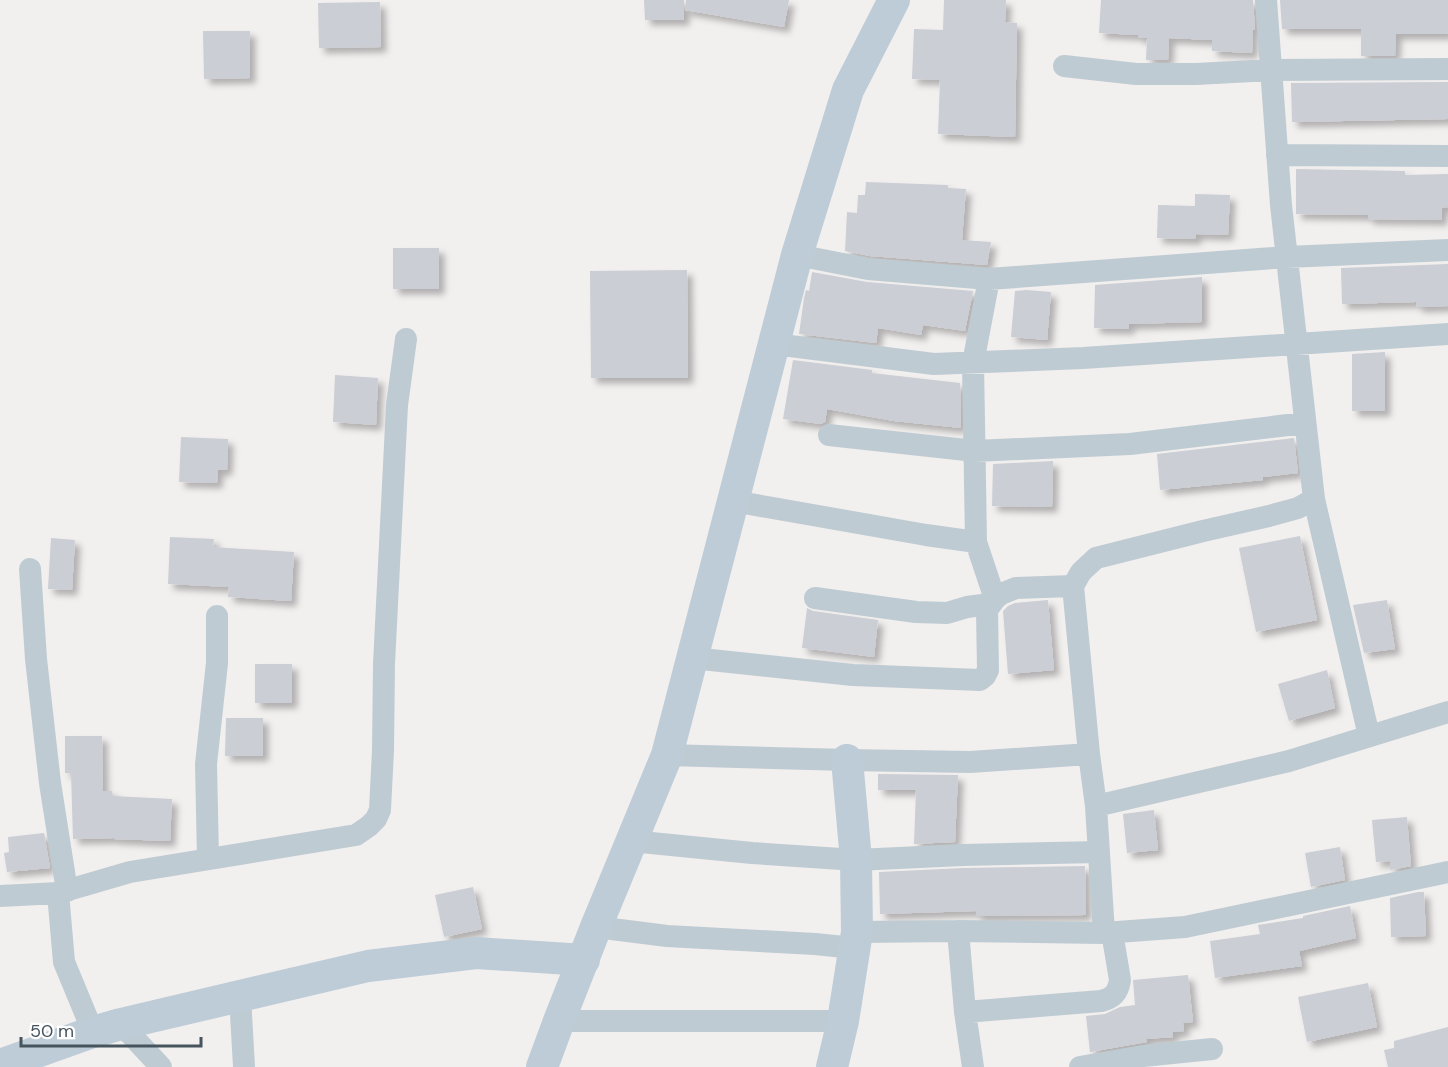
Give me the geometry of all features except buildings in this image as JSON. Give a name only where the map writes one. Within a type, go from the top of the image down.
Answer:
[{"type":"street","points":[[542,1067],[667,754],[797,255],[848,90],[894,0]]},
{"type":"street","points":[[1266,0],[1281,205],[1314,499],[1369,736]]},
{"type":"street","points":[[1064,66],[1136,74],[1270,70],[1448,69]]},
{"type":"street","points":[[1277,155],[1448,156]]},
{"type":"street","points":[[797,255],[868,269],[989,279],[1287,257],[1448,250]]},
{"type":"street","points":[[989,279],[974,363],[976,542],[992,602]]},
{"type":"street","points":[[774,344],[934,364],[1083,358],[1448,334]]},
{"type":"street","points":[[0,896],[62,892],[130,872],[356,835],[376,819],[380,810],[384,663],[397,405],[406,339]]},
{"type":"street","points":[[829,435],[975,451],[1130,444],[1305,423]]},
{"type":"street","points":[[965,1012],[1090,1002],[1108,999],[1115,995],[1119,988],[1120,980],[1108,932],[1073,586],[1081,572],[1096,558],[1269,516],[1298,508],[1314,499]]},
{"type":"street","points":[[733,501],[976,542]]},
{"type":"street","points":[[30,569],[36,659],[62,892],[64,962],[107,1028],[161,1067]]},
{"type":"street","points":[[692,658],[853,675],[980,680],[988,670],[987,610],[992,602],[1001,594],[1016,588],[1073,586]]},
{"type":"street","points":[[815,598],[916,612],[947,613],[992,602]]},
{"type":"street","points":[[208,859],[206,764],[217,663],[217,616]]},
{"type":"street","points":[[1096,806],[1289,761],[1448,712]]},
{"type":"street","points":[[667,754],[970,762],[1089,754]]},
{"type":"street","points":[[832,1067],[843,1021],[856,940],[856,860],[847,760]]},
{"type":"street","points":[[631,841],[856,860],[1099,852]]},
{"type":"street","points":[[596,927],[667,936],[815,944],[958,931],[1108,932],[1185,927],[1448,872]]},
{"type":"street","points":[[958,931],[965,1012],[974,1067]]},
{"type":"street","points":[[0,1065],[107,1028],[368,966],[476,953],[584,960]]},
{"type":"street","points":[[240,996],[244,1067]]},
{"type":"street","points":[[559,1020],[843,1021]]},
{"type":"street","points":[[1080,1067],[1143,1056],[1212,1049]]}]
